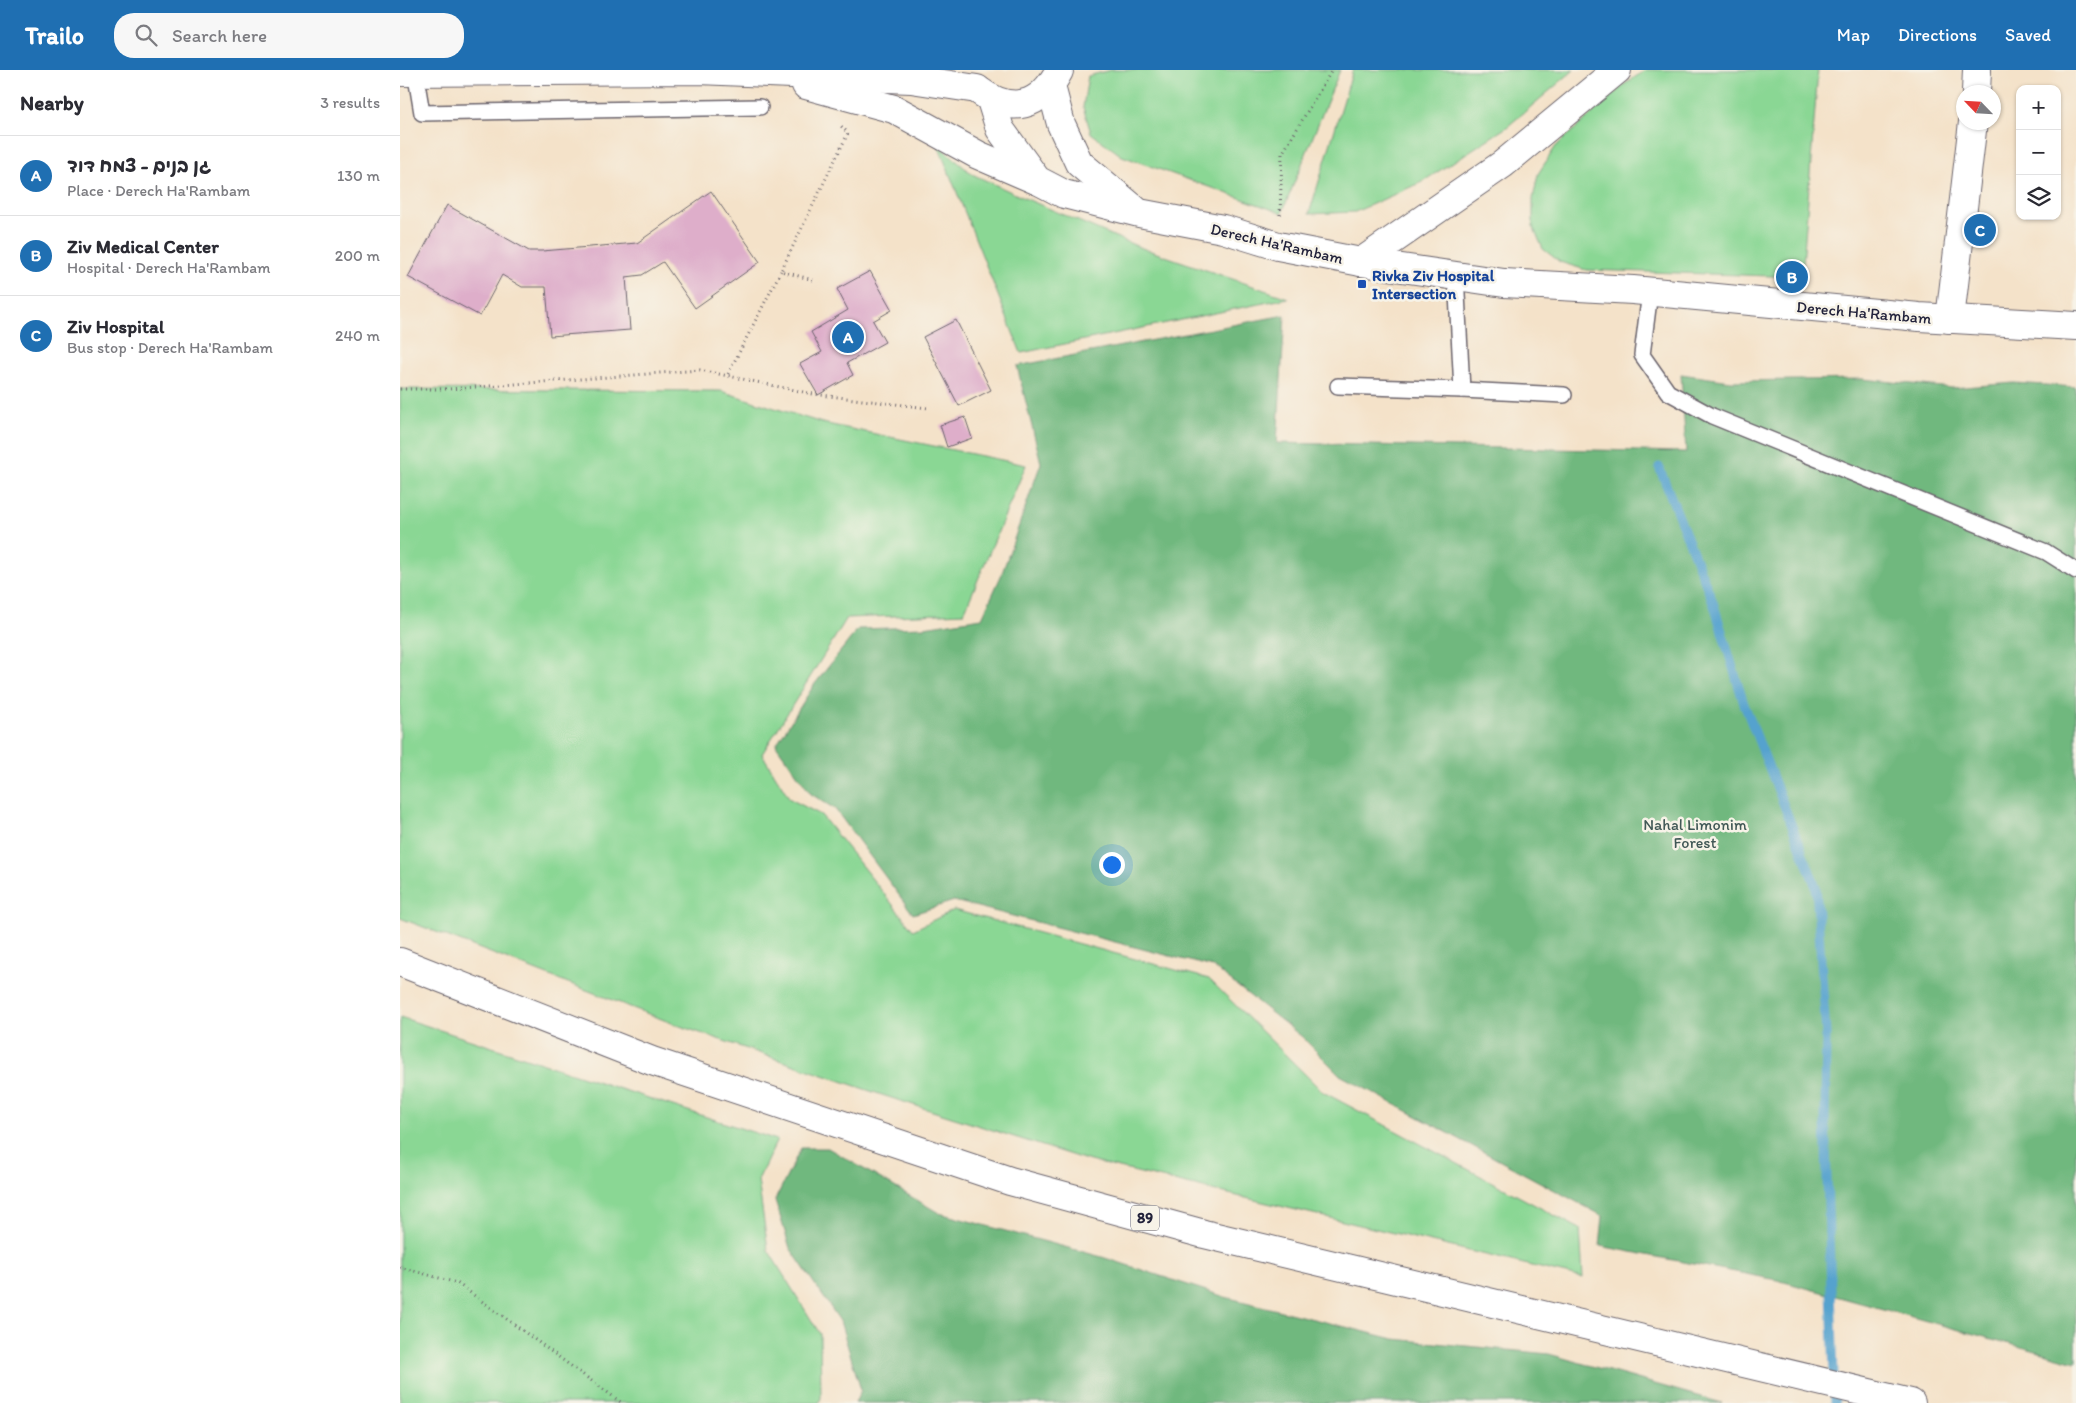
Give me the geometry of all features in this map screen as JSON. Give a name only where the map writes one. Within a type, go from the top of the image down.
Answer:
[{"type":"main road","points":[[407,71],[698,70],[910,79],[978,86],[1007,104],[1023,104],[1039,98],[1060,75]]},
{"type":"main road","points":[[698,70],[794,82],[894,109],[978,156],[1037,180]]},
{"type":"main road","points":[[1361,262],[1503,164],[1617,70]]},
{"type":"main road","points":[[1976,85],[1977,70]]},
{"type":"main road","name":"Derech Ha'Rambam","points":[[1060,75],[1061,124],[1079,163],[1139,213]]},
{"type":"main road","name":"Derech Ha'Rambam","points":[[978,86],[1000,129],[1037,180],[1064,194],[1139,213],[1223,229],[1278,246],[1361,262],[1456,274],[1504,283],[1640,292],[1919,317],[2076,326]]},
{"type":"main road","points":[[1950,319],[1972,130]]},
{"type":"main road","name":"89","points":[[400,962],[652,1060],[1010,1181],[1213,1236],[1911,1403]]},
{"type":"lane","points":[[407,71],[422,113],[760,108]]},
{"type":"lane","points":[[1456,274],[1462,390]]},
{"type":"lane","points":[[1640,292],[1642,355],[1668,392],[1712,416],[2046,552],[2076,571]]},
{"type":"lane","points":[[1338,386],[1564,395]]},
{"type":"path","points":[[1278,246],[1282,154],[1332,70]]},
{"type":"path","points":[[728,374],[781,271],[848,132],[834,120]]},
{"type":"path","points":[[781,271],[813,280]]},
{"type":"path","points":[[400,388],[449,389],[700,370],[728,374],[812,394],[928,408]]},
{"type":"path","points":[[400,1267],[457,1283],[622,1403]]},
{"type":"green space","points":[[1111,70],[1340,70],[1282,213],[1122,156],[1091,133],[1083,107],[1088,76]]},
{"type":"green space","points":[[1353,70],[1574,70],[1507,127],[1422,182],[1355,212],[1309,214]]},
{"type":"green space","points":[[1646,70],[1818,70],[1802,277],[1586,270],[1560,262],[1543,249],[1533,226],[1533,199],[1538,174],[1556,146],[1626,83]]},
{"type":"green space","points":[[938,145],[972,174],[1022,197],[1139,247],[1288,298],[1021,353]]},
{"type":"green space","name":"Nahal Limonim Forest","points":[[1285,315],[1277,443],[1686,452],[1681,374],[1731,381],[1863,379],[1952,388],[2014,383],[2076,387],[2076,1362],[1777,1280],[1600,1246],[1603,1216],[1340,1075],[1301,1036],[1213,967],[954,901],[913,914],[835,809],[811,794],[776,745],[814,685],[858,629],[924,627],[982,618],[1001,576],[1041,463],[1017,366]]},
{"type":"green space","points":[[400,389],[721,391],[822,423],[1026,465],[964,613],[847,618],[762,754],[790,799],[821,815],[913,930],[954,910],[1209,979],[1323,1092],[1580,1229],[1583,1278],[1090,1161],[879,1094],[677,1025],[400,918]]},
{"type":"green space","points":[[400,1017],[777,1140],[758,1180],[768,1250],[820,1334],[821,1398],[819,1403],[400,1403]]},
{"type":"green space","points":[[801,1148],[828,1148],[939,1213],[1102,1257],[1225,1297],[1394,1339],[1549,1354],[1722,1403],[855,1403],[861,1390],[840,1321],[790,1248],[775,1200]]},
{"type":"building","points":[[711,191],[760,262],[695,308],[663,262],[642,275],[626,277],[630,330],[550,336],[546,287],[522,287],[502,275],[480,316],[408,277],[447,205],[529,251],[542,251],[637,243]]},
{"type":"building","points":[[870,271],[892,310],[873,321],[885,342],[847,363],[853,375],[818,395],[800,364],[822,352],[811,332],[848,310],[837,289]]},
{"type":"building","points":[[956,320],[991,390],[959,406],[923,337]]},
{"type":"building","points":[[965,417],[972,438],[947,447],[940,425]]},
{"type":"waterway","points":[[1659,467],[1713,602],[1744,704],[1816,887],[1826,1034],[1825,1120],[1835,1403]]},
{"type":"place","name":"Ziv Hospital","points":[[1980,230]]},
{"type":"place","name":"Ziv Medical Center","points":[[1792,277]]},
{"type":"place","name":"Rivka Ziv Hospital Intersection","points":[[1362,284]]},
{"type":"place","name":"גן בנים - צמח דוד","points":[[848,337]]}]
